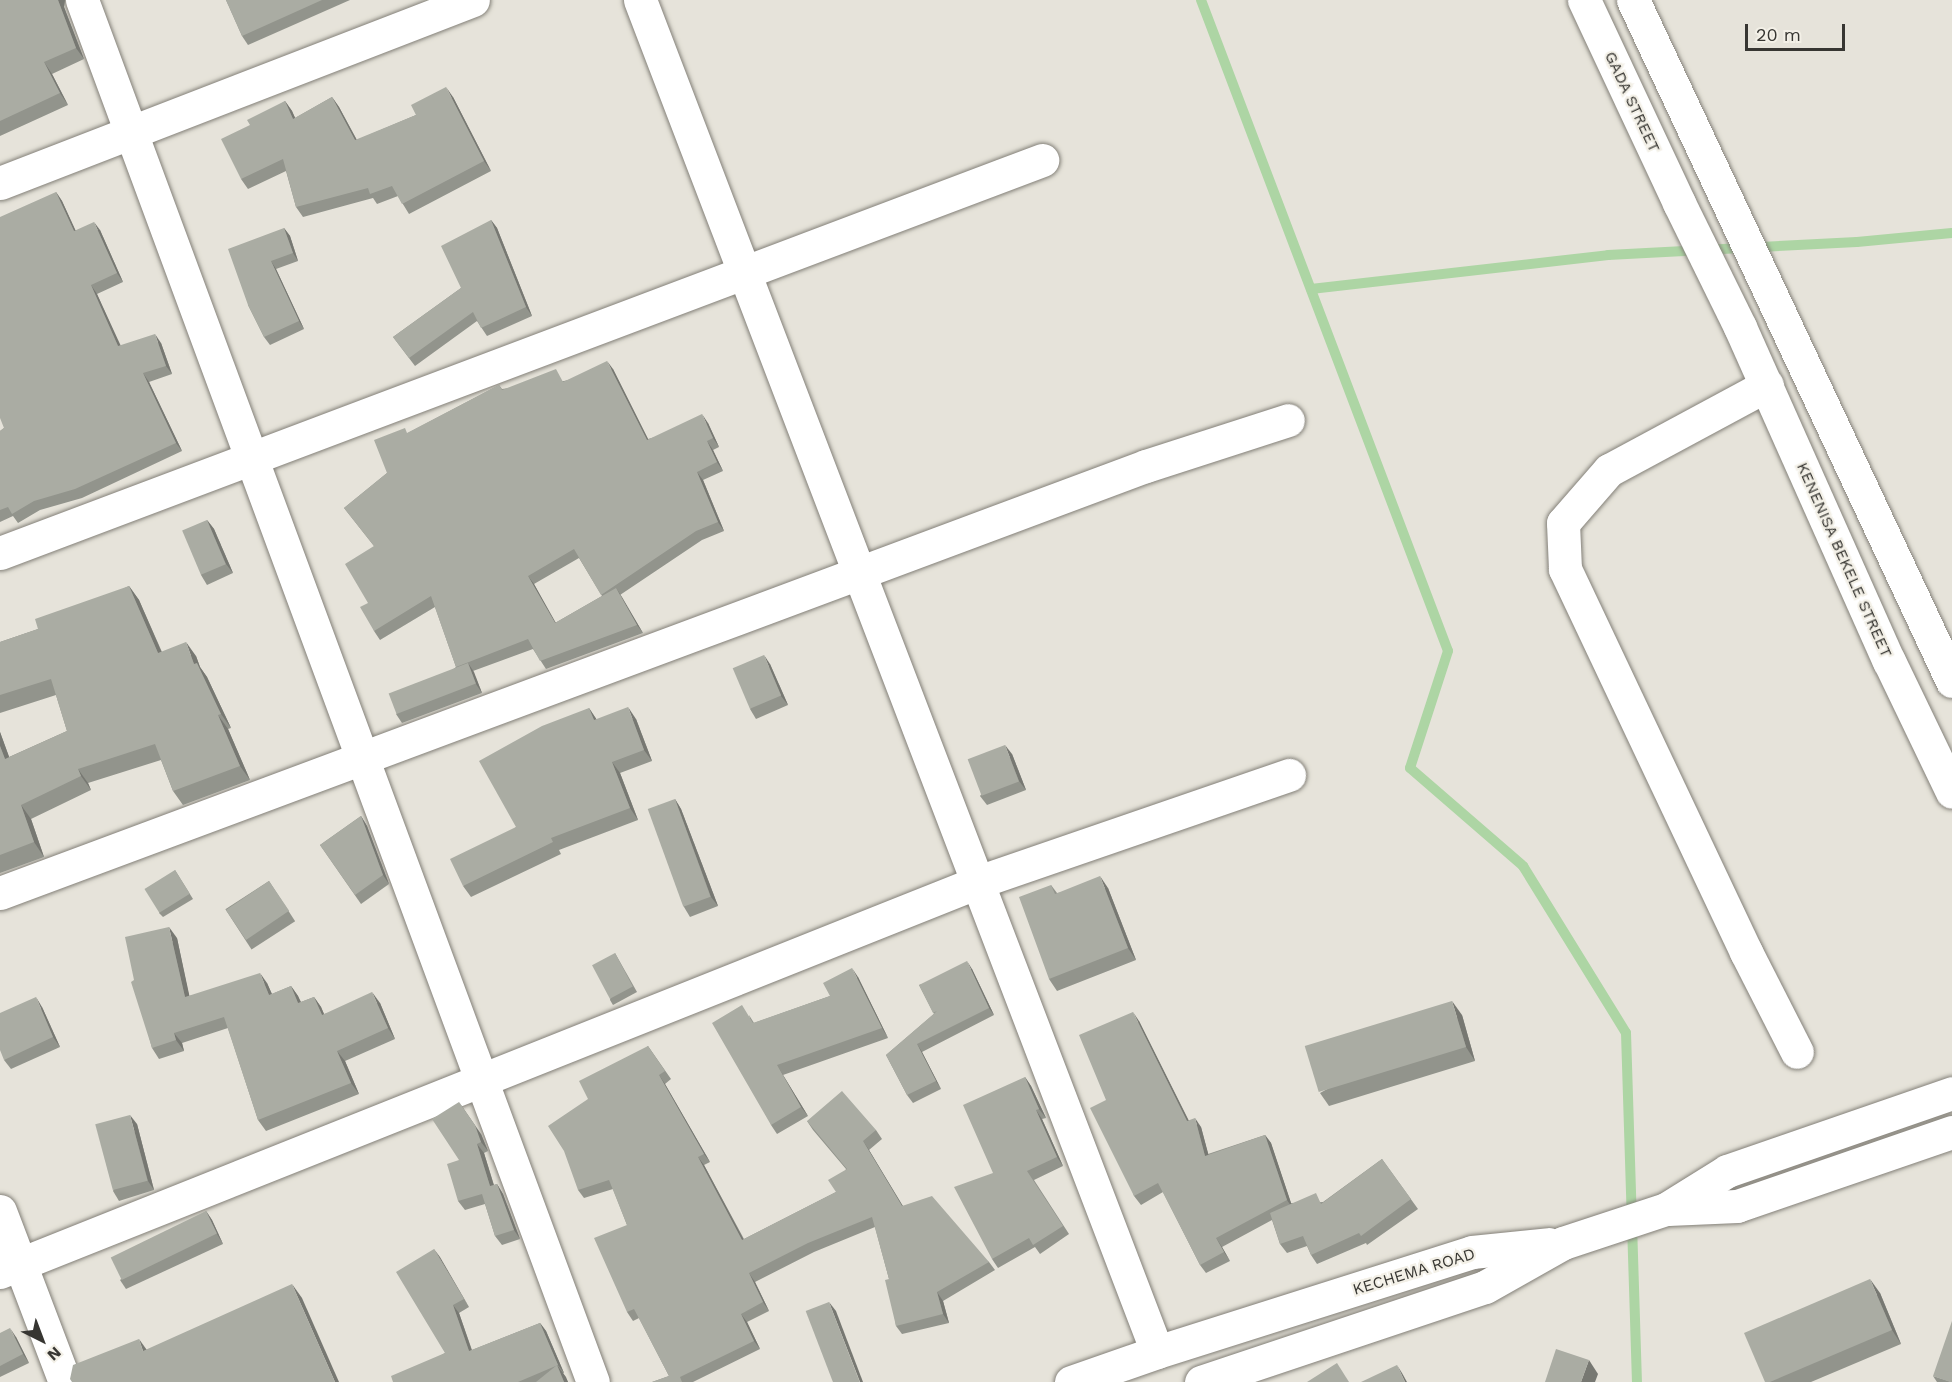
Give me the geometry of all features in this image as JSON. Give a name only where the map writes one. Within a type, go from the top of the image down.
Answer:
[{"type":"street","points":[[82,0],[593,1382]]},
{"type":"street","points":[[0,183],[473,0]]},
{"type":"street","points":[[640,0],[1157,1352]]},
{"type":"street","name":"GADA STREET","points":[[1584,0],[1740,327]]},
{"type":"street","points":[[1633,0],[1952,681]]},
{"type":"street","points":[[0,554],[1042,160]]},
{"type":"street","name":"KENENISA BEKELE STREET","points":[[1740,327],[1889,661],[1952,792]]},
{"type":"street","points":[[1767,385],[1609,470],[1563,523],[1565,569],[1746,952],[1797,1052]]},
{"type":"street","points":[[0,893],[1146,466],[1288,420]]},
{"type":"street","points":[[10,1269],[978,882],[1289,775]]},
{"type":"street","points":[[1201,1382],[1485,1287],[1563,1243],[1666,1209],[1727,1171],[1952,1093]]},
{"type":"street","points":[[1666,1209],[1737,1206],[1952,1132]]},
{"type":"street","points":[[0,1211],[10,1269],[65,1382]]},
{"type":"street","name":"KECHEMA ROAD","points":[[1071,1382],[1157,1352],[1472,1252],[1563,1243]]},
{"type":"building","points":[[0,0],[58,0],[76,48],[44,62],[60,93],[0,121]]},
{"type":"building","points":[[226,0],[322,0],[242,36]]},
{"type":"building","points":[[446,87],[484,161],[402,204],[392,186],[370,194],[368,188],[296,207],[283,159],[241,179],[221,139],[250,125],[247,120],[285,101],[293,119],[332,97],[355,140],[416,115],[411,105]]},
{"type":"building","points":[[56,192],[74,231],[94,222],[117,273],[91,285],[118,346],[155,334],[166,366],[143,373],[176,443],[75,489],[34,501],[12,514],[8,507],[0,510],[0,431],[4,428],[0,418],[0,217]]},
{"type":"building","points":[[491,220],[526,307],[481,328],[473,312],[409,358],[393,337],[461,288],[441,246]]},
{"type":"building","points":[[284,228],[293,253],[271,261],[299,321],[264,337],[248,305],[228,249]]},
{"type":"building","points":[[607,361],[647,440],[702,414],[713,438],[707,441],[717,462],[697,472],[718,522],[696,531],[601,595],[574,549],[528,576],[555,623],[616,588],[637,625],[540,661],[528,639],[456,667],[431,596],[374,631],[360,607],[368,603],[345,564],[374,546],[344,508],[387,473],[374,440],[405,428],[407,433],[499,385],[502,390],[556,369],[563,382]]},
{"type":"building","points":[[207,520],[226,564],[201,575],[182,531]]},
{"type":"building","points":[[129,586],[158,653],[186,642],[194,664],[197,663],[221,714],[218,715],[240,766],[173,791],[155,744],[78,769],[81,776],[21,805],[34,842],[0,855],[0,746],[5,759],[67,731],[51,679],[0,695],[0,642],[38,629],[35,619]]},
{"type":"building","points":[[764,655],[781,696],[750,709],[733,668]]},
{"type":"building","points":[[468,663],[476,684],[397,714],[389,693]]},
{"type":"building","points":[[628,707],[644,750],[612,762],[630,808],[551,838],[553,842],[463,886],[450,859],[516,827],[479,761],[542,726],[589,708],[594,720]]},
{"type":"building","points":[[1005,745],[1019,781],[982,796],[968,759]]},
{"type":"building","points":[[675,799],[711,897],[683,907],[648,809]]},
{"type":"building","points":[[361,816],[383,875],[355,895],[320,845]]},
{"type":"building","points":[[175,870],[190,894],[159,913],[144,889]]},
{"type":"building","points":[[1100,876],[1128,948],[1049,979],[1019,897],[1051,885],[1055,894]]},
{"type":"building","points":[[269,881],[289,911],[246,940],[226,910]]},
{"type":"building","points":[[169,927],[185,997],[260,973],[269,995],[291,986],[298,1003],[314,997],[322,1015],[372,992],[388,1028],[337,1051],[351,1083],[258,1120],[224,1017],[174,1033],[176,1040],[152,1048],[131,982],[134,980],[125,937]]},
{"type":"building","points":[[615,953],[633,987],[610,999],[592,965]]},
{"type":"building","points":[[967,961],[989,1008],[917,1044],[936,1081],[907,1095],[886,1055],[937,1011],[933,1013],[919,985]]},
{"type":"building","points":[[852,968],[882,1028],[777,1065],[801,1107],[771,1125],[712,1023],[742,1005],[753,1023],[830,996],[823,983]]},
{"type":"building","points":[[36,997],[53,1037],[4,1060],[0,1050],[0,1013]]},
{"type":"building","points":[[1452,1001],[1466,1047],[1319,1092],[1305,1046]]},
{"type":"building","points":[[1133,1012],[1187,1121],[1195,1118],[1205,1156],[1265,1135],[1287,1200],[1216,1238],[1224,1252],[1200,1265],[1158,1183],[1134,1196],[1090,1108],[1106,1100],[1079,1035]]},
{"type":"building","points":[[648,1046],[665,1071],[659,1075],[704,1154],[698,1157],[742,1240],[836,1192],[828,1180],[847,1169],[807,1121],[842,1091],[876,1130],[863,1141],[902,1206],[932,1196],[989,1262],[937,1292],[943,1314],[896,1326],[885,1280],[889,1279],[872,1217],[808,1243],[749,1273],[763,1302],[741,1314],[754,1341],[680,1377],[682,1382],[652,1382],[669,1376],[634,1309],[627,1312],[594,1238],[627,1225],[609,1180],[578,1190],[564,1151],[548,1126],[588,1099],[579,1081]]},
{"type":"building","points":[[1025,1077],[1039,1109],[1036,1110],[1057,1157],[1027,1171],[1063,1226],[1033,1245],[1029,1238],[992,1259],[954,1187],[993,1173],[963,1105]]},
{"type":"building","points":[[459,1102],[475,1125],[481,1142],[477,1144],[490,1186],[497,1184],[514,1230],[495,1236],[482,1194],[458,1201],[447,1164],[459,1160],[432,1119]]},
{"type":"building","points":[[130,1115],[148,1181],[113,1190],[95,1124]]},
{"type":"building","points":[[1382,1159],[1411,1199],[1361,1236],[1359,1233],[1311,1255],[1303,1236],[1280,1244],[1270,1213],[1316,1193],[1321,1204]]},
{"type":"building","points":[[206,1211],[217,1233],[122,1280],[111,1257]]},
{"type":"building","points":[[434,1249],[464,1299],[453,1305],[469,1351],[540,1323],[558,1365],[518,1382],[393,1382],[391,1376],[445,1353],[396,1272]]},
{"type":"building","points":[[1870,1279],[1892,1330],[1770,1382],[1765,1382],[1744,1333]]},
{"type":"building","points":[[292,1284],[335,1382],[72,1382],[70,1379],[73,1365],[139,1339],[143,1351]]},
{"type":"building","points":[[829,1302],[860,1382],[833,1382],[806,1311]]},
{"type":"building","points":[[1952,1321],[1952,1382],[1950,1382],[1933,1376]]},
{"type":"building","points":[[10,1328],[23,1354],[0,1366],[0,1333]]},
{"type":"building","points":[[1556,1349],[1589,1360],[1581,1382],[1545,1382]]},
{"type":"building","points":[[1337,1363],[1349,1382],[1307,1382]]},
{"type":"building","points":[[557,1365],[564,1382],[536,1382]]},
{"type":"building","points":[[1397,1365],[1405,1382],[1361,1382]]},
{"type":"waterway","points":[[1201,0],[1448,651],[1410,768],[1523,866],[1626,1033],[1637,1382]]},
{"type":"waterway","points":[[1311,289],[1608,255],[1857,242],[1952,233]]}]
